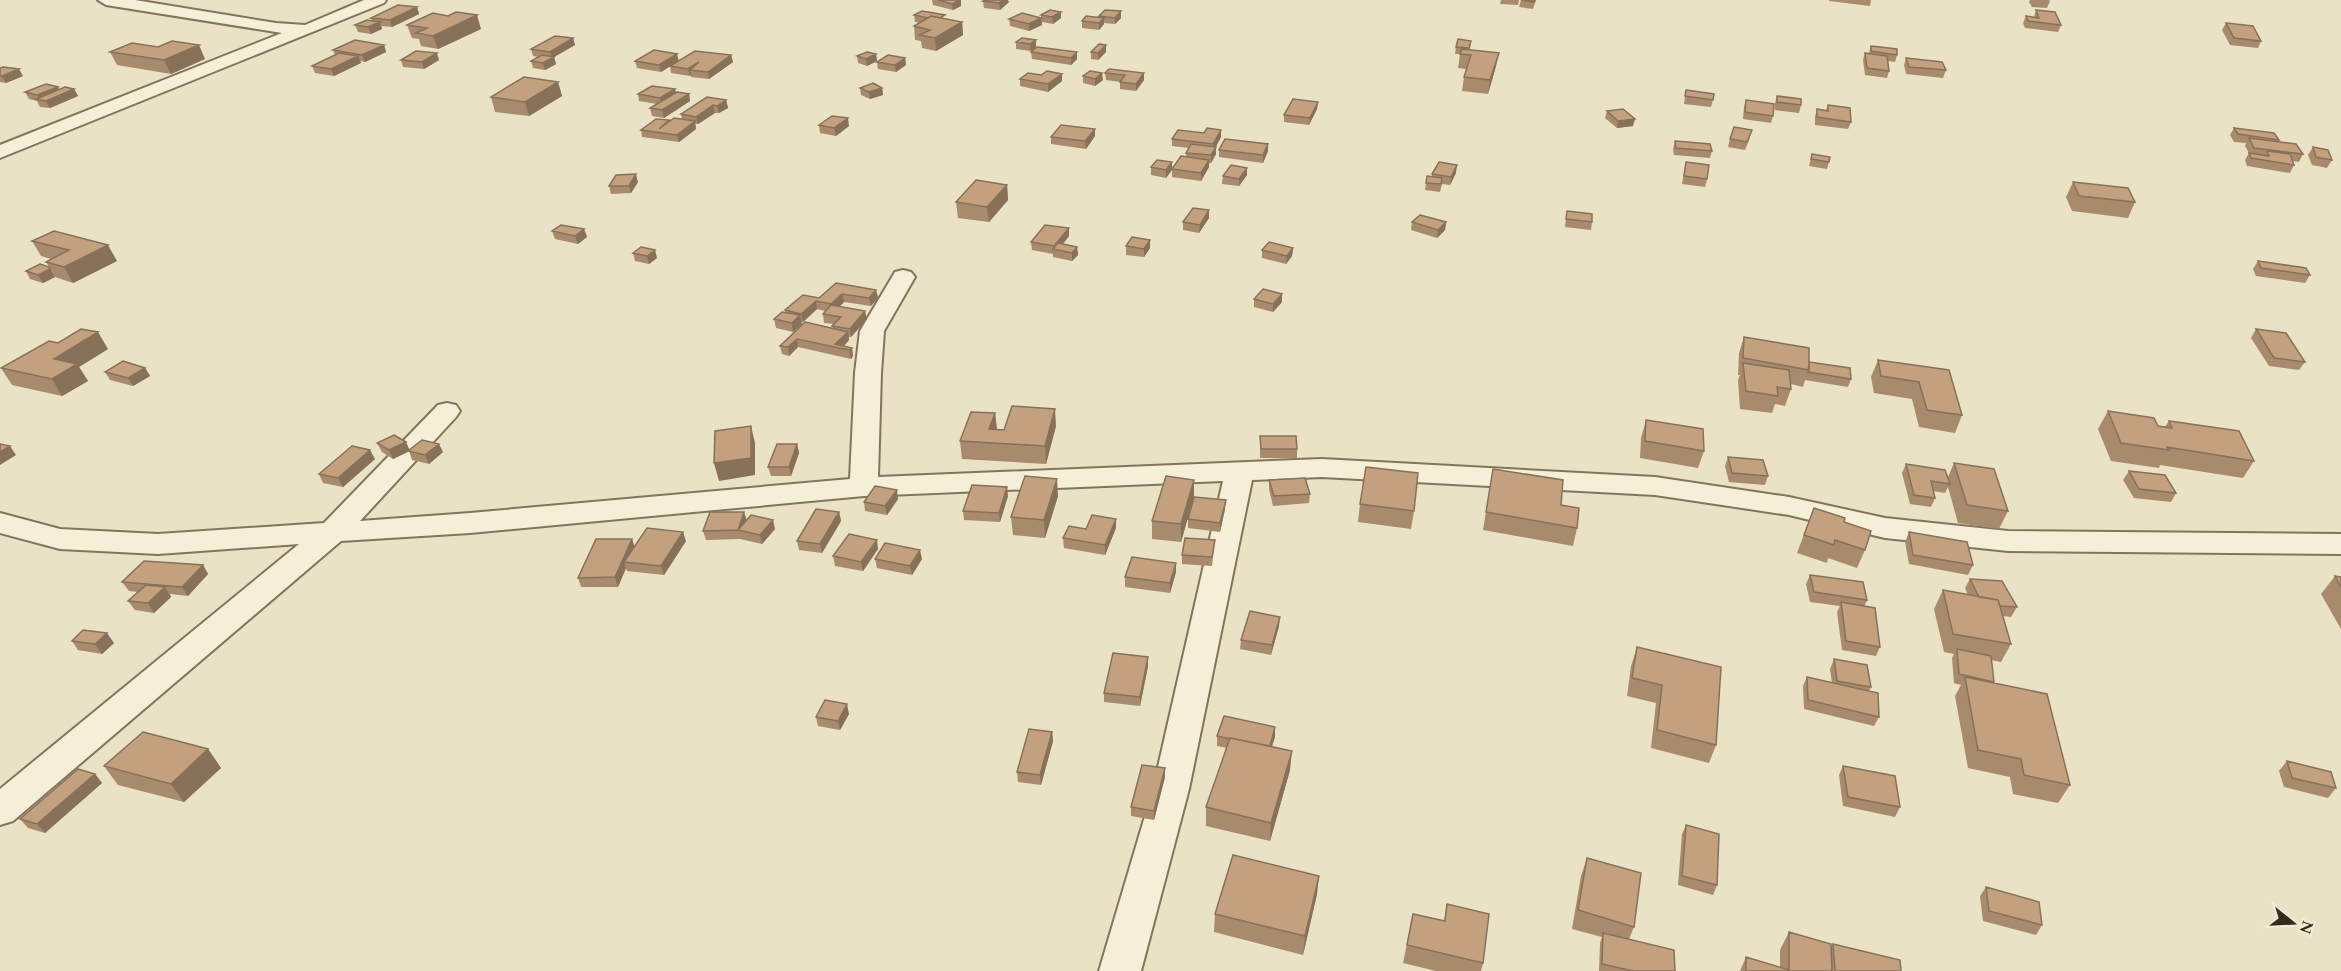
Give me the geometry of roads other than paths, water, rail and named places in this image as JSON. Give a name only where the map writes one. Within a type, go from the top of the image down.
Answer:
[{"type":"street","points":[[106,0],[276,28],[307,30]]},
{"type":"street","points":[[0,152],[378,0]]},
{"type":"street","points":[[864,487],[868,373],[872,331],[903,278]]},
{"type":"street","points":[[0,810],[332,533],[447,411]]},
{"type":"street","points":[[0,523],[60,539],[158,544],[470,524],[864,487],[1322,468],[1655,486],[1788,506],[1885,528],[2008,541],[2341,544]]},
{"type":"street","points":[[1119,971],[1171,789],[1239,472]]}]
